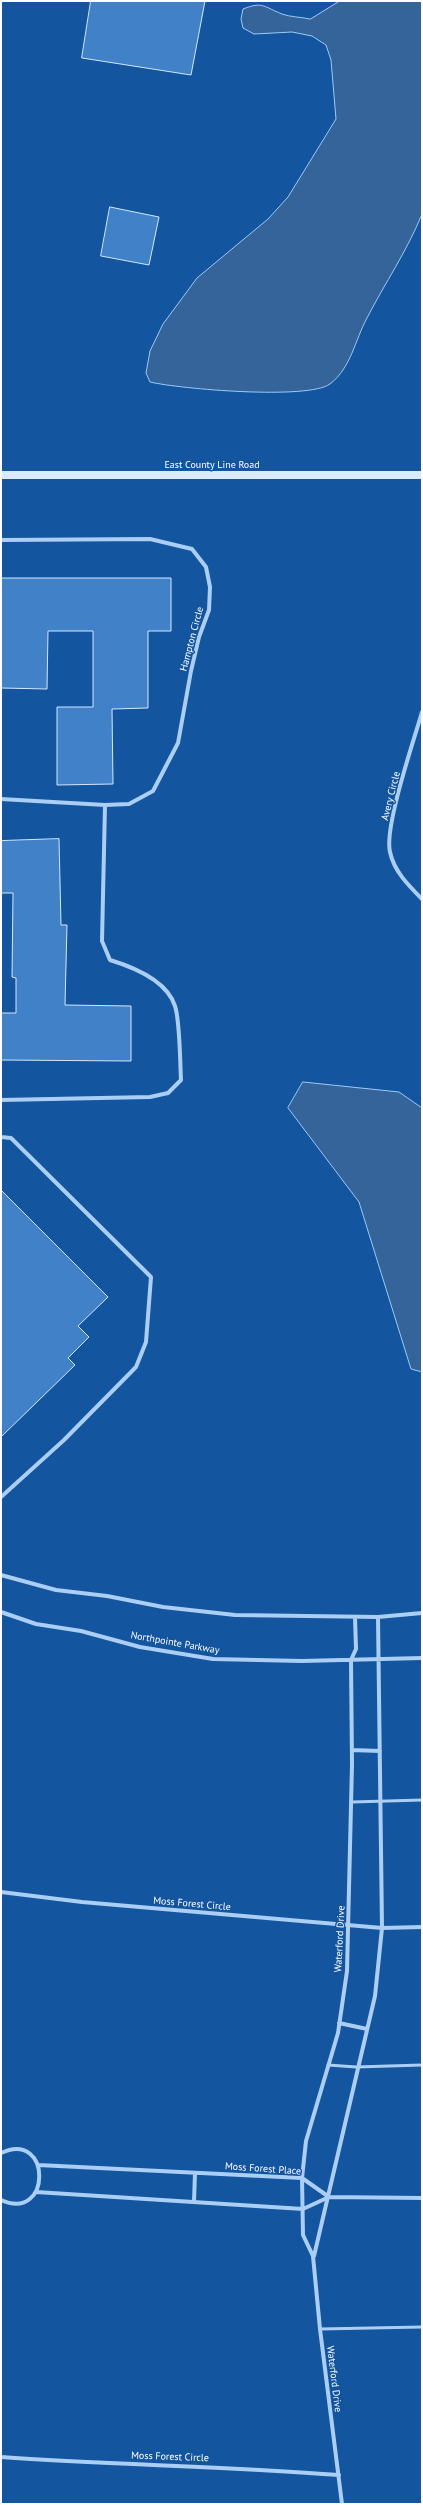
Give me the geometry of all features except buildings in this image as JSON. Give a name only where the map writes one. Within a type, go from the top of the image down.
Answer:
[{"type":"main road","name":"East County Line Road","points":[[1,475],[422,475]]},
{"type":"street","name":"Hampton Circle","points":[[1,540],[150,539],[192,549],[206,567],[210,587],[209,610],[199,637],[191,671],[178,744],[153,791],[128,804],[105,805],[1,799]]},
{"type":"street","name":"Avery Circle","points":[[422,712],[392,819],[390,851],[402,879],[422,899]]},
{"type":"street","points":[[1,1100],[150,1097],[168,1093],[181,1080],[175,1006],[159,984],[132,966],[110,960],[102,941],[105,805]]},
{"type":"street","points":[[1,1137],[11,1138],[152,1277],[146,1342],[136,1367],[64,1440],[1,1496]]},
{"type":"street","points":[[1,1575],[56,1590],[235,1615],[378,1617],[422,1613]]},
{"type":"street","name":"Northpointe Parkway","points":[[1,1612],[36,1624],[81,1631],[140,1647],[213,1659],[350,1660],[422,1658]]},
{"type":"street","name":"Waterford Drive","points":[[342,2504],[320,2329],[313,2256],[303,2235],[302,2178],[306,2141],[339,2023],[347,1971],[350,1925],[352,1802],[350,1660],[356,1649],[355,1616]]},
{"type":"street","name":"Waterford Drive","points":[[313,2256],[329,2197],[356,2067],[375,1996],[382,1928],[380,1659],[378,1617]]},
{"type":"street","points":[[352,1750],[380,1751]]},
{"type":"street","name":"Moss Forest Circle","points":[[1,1892],[82,1902],[382,1928],[422,1926]]},
{"type":"street","points":[[339,2023],[367,2029]]},
{"type":"street","points":[[1,2153],[16,2149],[25,2152],[38,2164],[40,2183],[36,2192],[21,2203],[12,2203],[1,2200]]},
{"type":"street","name":"Moss Forest Place","points":[[38,2164],[302,2178],[329,2197]]},
{"type":"street","points":[[194,2202],[195,2172]]},
{"type":"street","points":[[36,2192],[303,2209],[329,2197],[422,2198]]},
{"type":"street","name":"Moss Forest Circle","points":[[1,2457],[76,2462],[233,2467],[339,2475]]},
{"type":"lane","points":[[352,1802],[380,1803],[422,1800]]},
{"type":"lane","points":[[328,2065],[356,2067],[422,2065]]},
{"type":"lane","points":[[320,2329],[422,2327]]},
{"type":"water","points":[[340,1],[422,1],[422,214],[410,241],[367,318],[348,362],[330,384],[317,389],[297,391],[243,392],[188,388],[150,382],[146,373],[150,351],[163,324],[197,278],[268,219],[288,197],[336,119],[331,60],[326,45],[312,36],[292,32],[254,34],[243,28],[241,19],[243,9],[259,5],[285,15],[310,19]]},
{"type":"water","points":[[303,1082],[399,1092],[422,1108],[422,1372],[411,1369],[359,1202],[288,1108]]}]
